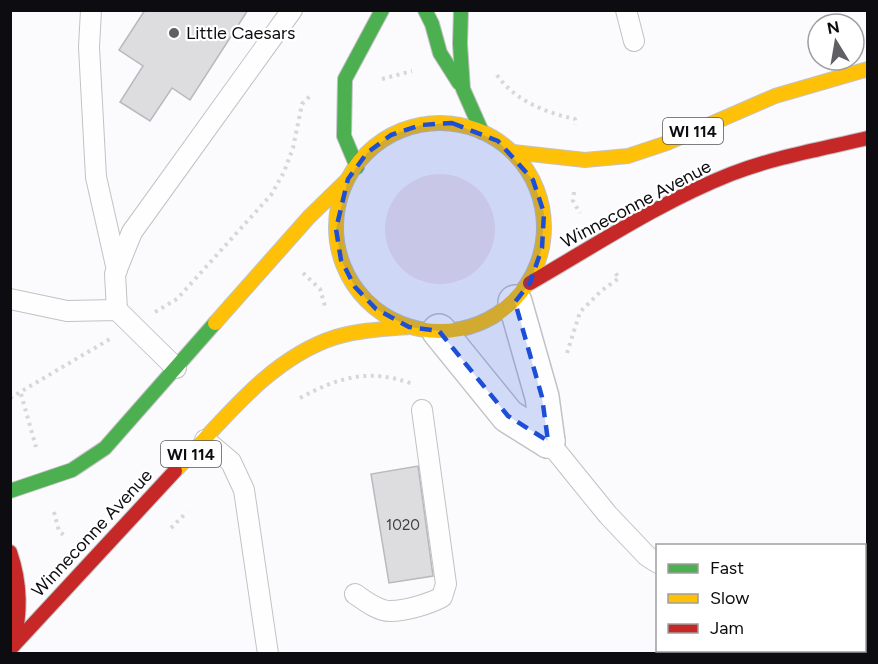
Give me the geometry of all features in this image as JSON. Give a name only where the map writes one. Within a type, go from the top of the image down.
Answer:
[{"type":"main road","points":[[357,167],[344,136],[345,79],[382,10]]},
{"type":"main road","points":[[425,10],[432,24],[440,53],[463,89],[482,132]]},
{"type":"main road","points":[[461,10],[460,44],[463,89]]},
{"type":"main road","name":"WI 114","points":[[513,152],[590,161],[630,155],[670,141],[762,101],[814,83],[867,69]]},
{"type":"main road","points":[[10,491],[67,473],[89,462],[137,413],[279,250],[348,179],[366,153],[392,135],[421,125],[452,123],[482,132],[513,152],[533,180],[544,213],[542,248],[523,292],[490,318],[470,326],[424,329],[376,309],[355,287],[342,260],[336,229],[339,204],[348,179]]},
{"type":"main road","name":"Winneconne Avenue","points":[[523,292],[635,222],[714,181],[753,167],[867,138]]},
{"type":"main road","name":"Winneconne Avenue","points":[[12,648],[71,580],[248,393],[290,360],[335,338],[424,329]]},
{"type":"main road","points":[[10,552],[16,567],[21,593],[20,620],[12,648]]},
{"type":"street","points":[[523,292],[548,441]]},
{"type":"street","points":[[424,329],[508,416],[548,441]]},
{"type":"lane","points":[[91,10],[89,58],[96,177],[117,270]]},
{"type":"lane","points":[[176,368],[117,310],[115,274],[132,232],[292,10]]},
{"type":"lane","points":[[626,10],[634,41]]},
{"type":"lane","points":[[10,299],[68,310],[117,310]]},
{"type":"lane","points":[[356,594],[369,603],[389,611],[429,604],[442,597],[447,584],[422,410]]},
{"type":"lane","points":[[205,440],[231,462],[244,490],[268,654]]},
{"type":"lane","points":[[548,441],[608,515],[647,556],[656,562]]},
{"type":"path","points":[[247,223],[320,289],[347,378]]},
{"type":"path","points":[[534,367],[565,360],[573,327],[580,312],[601,291],[619,278]]},
{"type":"path","points":[[291,405],[331,382],[347,378],[383,376],[400,379],[421,387]]},
{"type":"path","points":[[163,536],[194,503]]},
{"type":"highlighted area","points":[[452,123],[498,141],[533,180],[544,213],[542,248],[530,283],[515,302],[542,397],[548,441],[508,416],[439,331],[409,327],[376,309],[355,287],[341,260],[336,229],[348,179],[367,153],[391,135],[421,125]]},
{"type":"shaded area","points":[[440,174],[461,179],[479,190],[490,208],[495,229],[490,250],[479,268],[461,279],[440,284],[419,279],[401,268],[390,250],[385,229],[390,208],[401,190],[419,179]]},
{"type":"building","points":[[145,10],[248,10],[190,100],[172,88],[150,121],[120,102],[143,66],[119,50]]},
{"type":"building","points":[[418,466],[433,576],[389,583],[371,474]]},
{"type":"traffic: fast","points":[[357,167],[344,136],[345,79],[382,10]]},
{"type":"traffic: fast","points":[[425,10],[432,24],[440,53],[459,83]]},
{"type":"traffic: fast","points":[[461,10],[460,44],[463,89],[482,132]]},
{"type":"traffic: fast","points":[[10,491],[72,470],[105,448],[215,323]]},
{"type":"traffic: slow","points":[[513,152],[585,160],[628,156],[667,143],[775,96],[868,69]]},
{"type":"traffic: slow","points":[[440,123],[460,125],[480,131],[506,147],[520,161],[536,187],[542,207],[544,227],[542,247],[536,267],[520,293],[506,307],[480,323],[460,329],[440,331],[420,329],[400,323],[374,307],[360,293],[344,267],[338,247],[336,227],[338,207],[344,187],[360,161],[374,147],[400,131],[420,125],[440,123]]},
{"type":"traffic: slow","points":[[215,323],[309,217],[347,180]]},
{"type":"traffic: slow","points":[[175,471],[248,394],[289,360],[336,337],[363,331],[409,327]]},
{"type":"traffic: jam","points":[[530,283],[629,225],[705,185],[764,163],[868,138]]},
{"type":"traffic: jam","points":[[13,646],[175,471]]},
{"type":"traffic: jam","points":[[10,552],[19,599],[13,646]]},
{"type":"place","name":"Little Caesars","points":[[174,33]]}]
